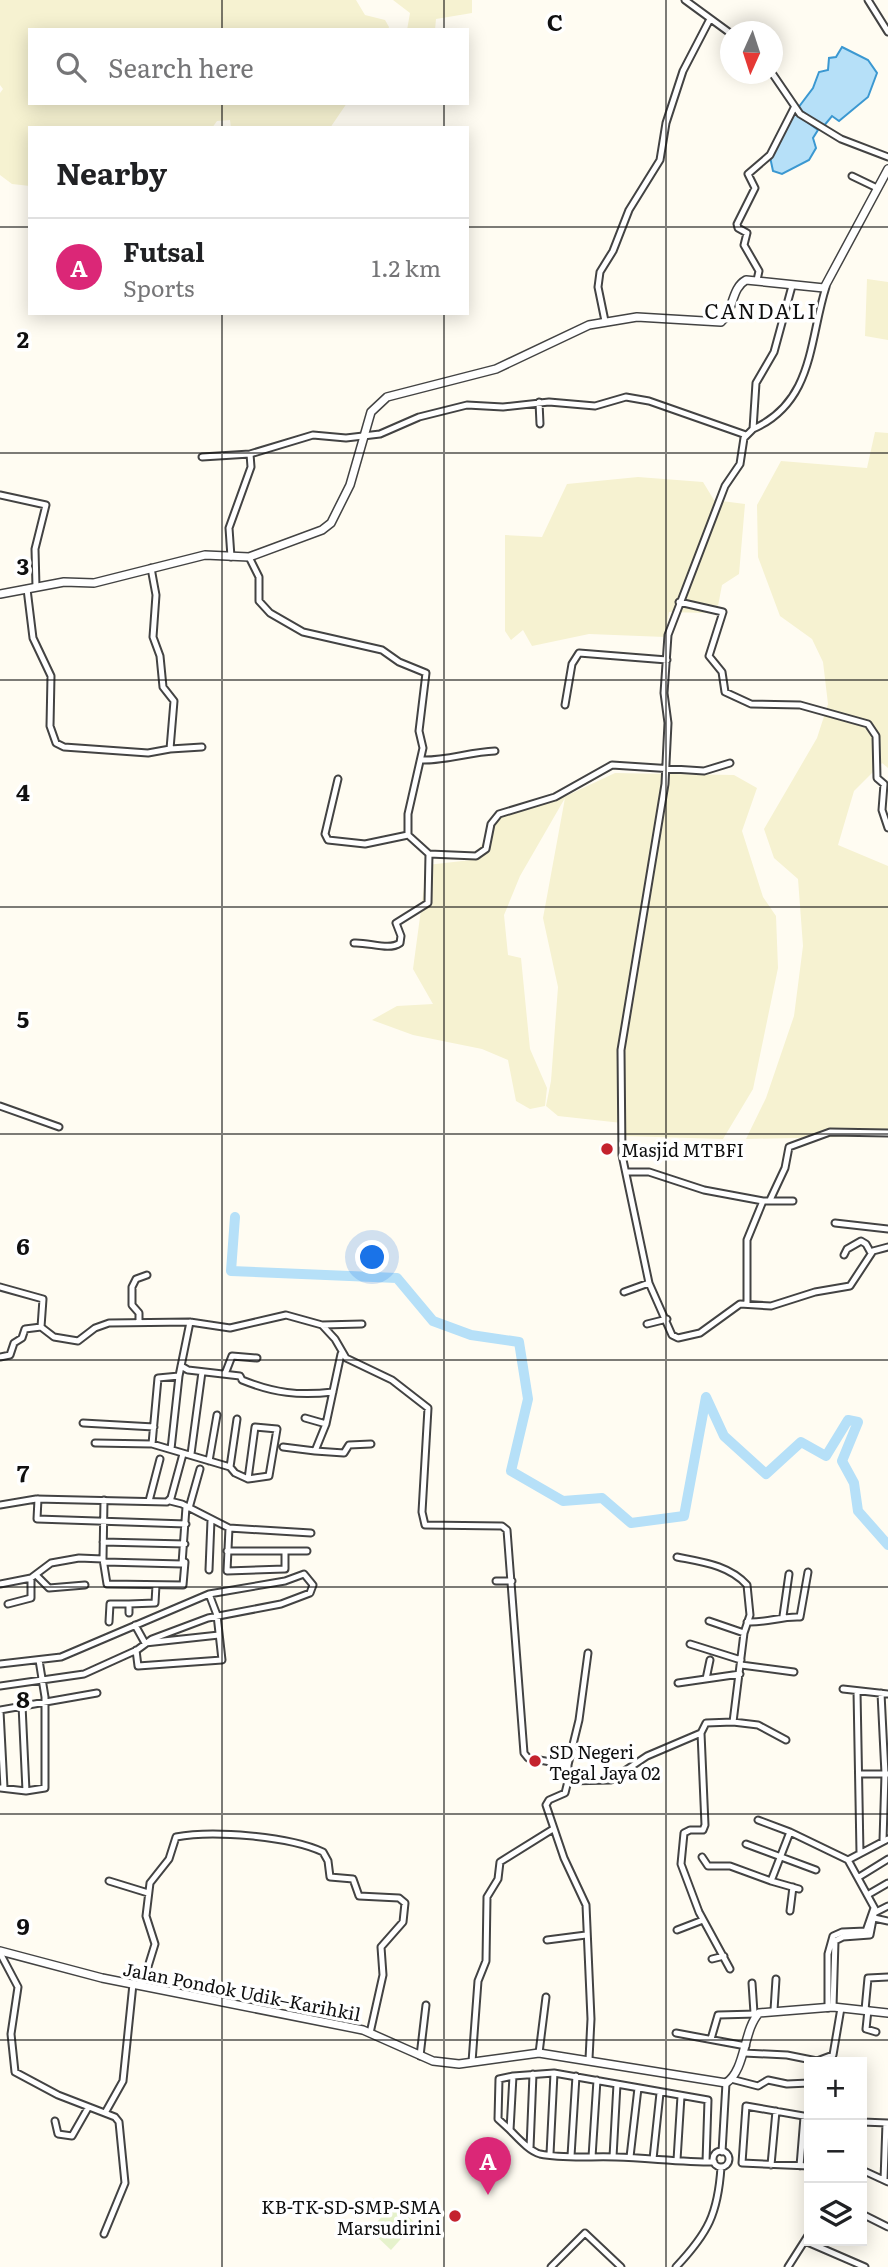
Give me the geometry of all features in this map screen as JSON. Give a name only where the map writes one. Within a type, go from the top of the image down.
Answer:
[{"type":"street","points":[[685,0],[720,26]]},
{"type":"street","points":[[868,0],[888,32]]},
{"type":"street","points":[[605,321],[598,287],[600,272],[613,251],[629,210],[660,160],[666,123],[683,71],[710,19]]},
{"type":"street","points":[[779,84],[794,108],[841,139],[888,157]]},
{"type":"street","points":[[757,280],[759,271],[744,244],[747,233],[738,228],[737,222],[755,186],[748,174],[770,155],[794,108]]},
{"type":"street","points":[[888,171],[826,287],[804,379],[775,415],[746,435],[741,461],[725,486],[668,635],[664,693],[668,723],[666,770],[621,1050],[623,1098],[620,1122],[626,1172],[649,1283],[674,1337],[696,1335],[737,1305],[771,1306],[815,1292],[850,1286],[871,1253],[888,1247]]},
{"type":"street","points":[[852,176],[877,188]]},
{"type":"street","points":[[0,594],[64,582],[86,584],[205,555],[249,556],[313,534],[331,523],[356,468],[371,412],[387,397],[496,369],[579,329],[605,321],[650,317],[721,322],[740,283],[757,280],[792,286],[826,287]]},
{"type":"street","points":[[754,429],[752,403],[757,379],[774,352],[792,286]]},
{"type":"street","points":[[202,457],[250,454],[313,435],[363,436],[467,405],[503,407],[539,402],[595,406],[623,397],[641,398],[746,435]]},
{"type":"street","points":[[539,402],[540,424]]},
{"type":"street","points":[[230,557],[229,528],[251,467],[250,454]]},
{"type":"street","points":[[0,495],[46,505],[35,549],[36,587]]},
{"type":"street","points":[[249,556],[259,577],[259,601],[270,613],[303,632],[382,650],[399,662],[426,673],[419,730],[423,748],[408,814],[408,835],[429,854],[479,856],[486,849],[491,824],[499,814],[555,797],[612,765],[704,771],[730,763]]},
{"type":"street","points":[[151,568],[156,595],[153,637],[160,660],[163,687],[174,702],[170,749]]},
{"type":"street","points":[[27,589],[33,638],[51,676],[51,736],[58,745],[148,753],[202,747]]},
{"type":"street","points":[[679,603],[723,612],[709,656],[722,672],[725,692],[731,696],[751,704],[800,705],[868,724],[876,736],[877,778],[884,784],[882,810],[888,828]]},
{"type":"street","points":[[565,705],[572,664],[579,653],[667,660]]},
{"type":"street","points":[[421,760],[439,761],[465,753],[495,751]]},
{"type":"street","points":[[338,779],[325,834],[328,840],[365,844],[408,835]]},
{"type":"street","points":[[354,943],[369,942],[388,947],[400,943],[401,936],[396,923],[428,903],[429,854]]},
{"type":"street","points":[[0,1107],[59,1126]]},
{"type":"street","points":[[747,1304],[747,1240],[785,1168],[789,1147],[830,1132],[888,1133]]},
{"type":"street","points":[[626,1172],[649,1172],[704,1190],[766,1201],[793,1201]]},
{"type":"street","points":[[835,1223],[888,1228]]},
{"type":"street","points":[[844,1255],[849,1247],[861,1241],[871,1253]]},
{"type":"street","points":[[139,1322],[139,1312],[132,1305],[132,1287],[138,1277],[147,1275]]},
{"type":"street","points":[[624,1292],[649,1283]]},
{"type":"street","points":[[0,1287],[43,1299],[41,1327]]},
{"type":"street","points":[[0,1357],[10,1355],[14,1343],[22,1338],[25,1329],[41,1327],[54,1337],[78,1341],[100,1326],[139,1322],[190,1322],[230,1328],[282,1315],[322,1325],[362,1324]]},
{"type":"street","points":[[647,1324],[667,1319]]},
{"type":"street","points":[[172,1449],[179,1376],[190,1322]]},
{"type":"street","points":[[315,1451],[326,1424],[341,1354],[338,1343],[322,1325]]},
{"type":"street","points":[[341,1354],[392,1380],[428,1408],[422,1521],[430,1527],[502,1526],[508,1536],[524,1753],[528,1758],[568,1765]]},
{"type":"street","points":[[225,1374],[232,1356],[257,1358]]},
{"type":"street","points":[[181,1366],[202,1372],[240,1376],[242,1380],[278,1393],[306,1395],[333,1392]]},
{"type":"street","points":[[191,1454],[202,1372]]},
{"type":"street","points":[[152,1444],[158,1378],[179,1376]]},
{"type":"street","points":[[209,1461],[218,1415]]},
{"type":"street","points":[[305,1418],[326,1424]]},
{"type":"street","points":[[230,1467],[237,1419]]},
{"type":"street","points":[[83,1423],[154,1427]]},
{"type":"street","points":[[95,1443],[152,1444],[230,1467],[235,1473],[248,1479],[269,1476],[277,1429],[255,1427],[248,1479]]},
{"type":"street","points":[[283,1447],[344,1453],[349,1445],[371,1444]]},
{"type":"street","points":[[170,1501],[183,1454]]},
{"type":"street","points":[[149,1501],[160,1459]]},
{"type":"street","points":[[104,1500],[103,1542],[107,1584],[184,1585],[188,1507],[200,1469]]},
{"type":"street","points":[[38,1499],[37,1519],[186,1524]]},
{"type":"street","points":[[0,1505],[38,1499],[170,1501],[229,1528],[311,1533]]},
{"type":"street","points":[[209,1570],[211,1520]]},
{"type":"street","points":[[229,1528],[228,1571],[285,1569],[285,1551]]},
{"type":"street","points":[[103,1542],[185,1544]]},
{"type":"street","points":[[227,1551],[307,1551]]},
{"type":"street","points":[[677,1557],[713,1564],[735,1573],[746,1583],[750,1611],[744,1633],[733,1722]]},
{"type":"street","points":[[0,1584],[34,1577],[51,1563],[79,1558],[185,1562]]},
{"type":"street","points":[[747,1622],[770,1623],[783,1616],[800,1617],[808,1572]]},
{"type":"street","points":[[0,1664],[61,1657],[209,1594],[285,1581],[304,1574],[313,1585],[310,1593],[281,1604],[217,1615],[145,1643],[136,1650],[84,1674],[0,1686]]},
{"type":"street","points":[[783,1616],[789,1574]]},
{"type":"street","points":[[34,1577],[49,1588],[85,1585]]},
{"type":"street","points":[[8,1604],[32,1598],[34,1577]]},
{"type":"street","points":[[496,1581],[512,1581]]},
{"type":"street","points":[[109,1622],[110,1604],[152,1605],[155,1602],[156,1585]]},
{"type":"street","points":[[136,1650],[138,1666],[222,1660],[217,1615],[209,1594]]},
{"type":"street","points":[[129,1604],[129,1613]]},
{"type":"street","points":[[709,1621],[744,1633]]},
{"type":"street","points":[[135,1625],[145,1643]]},
{"type":"street","points":[[145,1643],[219,1635]]},
{"type":"street","points":[[690,1644],[741,1662],[794,1672]]},
{"type":"street","points":[[588,1653],[565,1793],[547,1802],[553,1829],[583,1896],[591,2019],[589,2059]]},
{"type":"street","points":[[39,1660],[46,1702],[46,1788],[26,1791],[2,1788],[0,1711],[22,1705],[46,1702],[97,1693]]},
{"type":"street","points":[[706,1679],[710,1660]]},
{"type":"street","points":[[678,1684],[740,1674]]},
{"type":"street","points":[[843,1689],[885,1693],[886,1840],[848,1860]]},
{"type":"street","points":[[857,1691],[860,1853]]},
{"type":"street","points":[[22,1705],[26,1791]]},
{"type":"street","points":[[730,1969],[703,1920],[680,1857],[684,1833],[702,1830],[705,1825],[701,1733],[706,1723],[733,1722],[758,1726],[786,1740]]},
{"type":"street","points":[[568,1781],[611,1780],[647,1756],[701,1733]]},
{"type":"street","points":[[860,1774],[887,1774]]},
{"type":"street","points":[[758,1820],[848,1860],[869,1894],[874,1905],[874,1915]]},
{"type":"street","points":[[472,2062],[478,1981],[486,1961],[488,1894],[498,1879],[500,1862],[553,1829]]},
{"type":"street","points":[[771,1881],[790,1832]]},
{"type":"street","points":[[142,1986],[155,1944],[146,1916],[148,1893],[152,1877],[169,1859],[176,1837],[229,1835],[319,1850],[328,1861],[330,1877],[353,1879],[359,1896],[402,1899],[406,1909],[403,1922],[381,1947],[383,1975],[376,2018],[370,2033]]},
{"type":"street","points":[[746,1844],[816,1870]]},
{"type":"street","points":[[702,1857],[708,1866],[730,1866],[796,1888],[790,1911]]},
{"type":"street","points":[[859,1877],[888,1859]]},
{"type":"street","points":[[109,1881],[148,1893]]},
{"type":"street","points":[[869,1894],[888,1883]]},
{"type":"street","points":[[676,2033],[745,2049],[817,2061],[833,2056],[834,2008],[828,1954],[832,1936],[842,1932],[864,1932],[874,1915],[888,1906]]},
{"type":"street","points":[[874,1915],[888,1922]]},
{"type":"street","points":[[677,1930],[703,1920]]},
{"type":"street","points":[[547,1940],[586,1935]]},
{"type":"street","points":[[0,1952],[18,1987],[11,2034],[13,2070],[19,2076],[117,2119],[122,2128],[125,2177],[104,2234]]},
{"type":"street","name":"Jalan Pondok Udik–Karihkil","points":[[0,1952],[132,1984],[370,2033],[419,2056],[451,2063],[539,2053],[589,2059],[649,2072],[729,2081]]},
{"type":"street","points":[[712,1959],[724,1956]]},
{"type":"street","points":[[876,2032],[866,2029],[868,1978],[888,1977]]},
{"type":"street","points":[[774,2010],[776,1979]]},
{"type":"street","points":[[722,2152],[729,2081],[745,2049],[755,2014],[752,1983]]},
{"type":"street","points":[[105,2113],[123,2081],[132,1984]]},
{"type":"street","points":[[539,2053],[545,1997]]},
{"type":"street","points":[[419,2056],[426,2006]]},
{"type":"street","points":[[711,2039],[718,2015],[834,2008],[888,2013]]},
{"type":"street","points":[[550,2154],[554,2073]]},
{"type":"street","points":[[706,2162],[709,2101],[554,2073],[499,2079],[498,2119],[540,2154],[592,2157],[613,2157],[706,2162],[714,2162],[721,2167]]},
{"type":"street","points":[[530,2148],[533,2074]]},
{"type":"street","points":[[510,2130],[513,2076]]},
{"type":"street","points":[[571,2155],[576,2076]]},
{"type":"street","points":[[592,2157],[597,2080]]},
{"type":"street","points":[[729,2081],[758,2086],[768,2080],[786,2084],[804,2083]]},
{"type":"street","points":[[613,2157],[617,2084]]},
{"type":"street","points":[[631,2158],[638,2088]]},
{"type":"street","points":[[653,2159],[660,2093]]},
{"type":"street","points":[[677,2160],[681,2096]]},
{"type":"street","points":[[742,2163],[745,2108],[750,2105],[804,2117]]},
{"type":"street","points":[[55,2121],[56,2132],[72,2136],[88,2108]]},
{"type":"street","points":[[771,2165],[776,2111]]},
{"type":"street","points":[[800,2166],[806,2120]]},
{"type":"street","points":[[867,2122],[887,2123],[886,2181],[867,2172]]},
{"type":"street","points":[[714,2162],[715,2155],[722,2152],[728,2155],[729,2162]]},
{"type":"street","points":[[721,2167],[729,2162],[804,2166]]},
{"type":"street","points":[[676,2267],[696,2242],[717,2207],[721,2167]]},
{"type":"street","points":[[867,2216],[888,2227]]},
{"type":"street","points":[[551,2267],[585,2232],[621,2267]]},
{"type":"street","points":[[788,2267],[804,2243]]},
{"type":"street","points":[[817,2246],[865,2267]]},
{"type":"street","points":[[609,2267],[614,2261]]},
{"type":"shaded area","points":[[0,0],[356,0],[365,15],[385,20],[389,27],[28,28],[28,105],[346,105],[331,126],[231,126],[230,120],[217,121],[213,126],[28,126],[28,186],[12,184],[0,175],[0,93],[3,89],[0,85]]},
{"type":"shaded area","points":[[393,0],[472,0],[472,13],[436,19],[435,28],[407,28],[410,13]]},
{"type":"shaded area","points":[[867,279],[888,282],[888,340],[865,336]]},
{"type":"shaded area","points":[[875,432],[888,433],[888,768],[882,763],[854,791],[838,845],[888,866],[888,1136],[746,1139],[766,1098],[794,1016],[803,946],[798,879],[774,858],[764,829],[817,738],[828,704],[823,662],[812,639],[780,616],[758,557],[757,505],[781,461],[867,468]]},
{"type":"shaded area","points":[[638,477],[703,482],[714,500],[745,504],[739,574],[722,585],[718,606],[713,605],[706,613],[669,612],[665,637],[589,634],[532,646],[523,630],[511,640],[505,631],[505,535],[542,537],[567,484]]},
{"type":"shaded area","points":[[615,773],[734,775],[757,788],[742,831],[763,897],[776,916],[778,968],[753,1089],[723,1139],[624,1136],[622,1123],[558,1116],[546,1106],[551,1081],[558,987],[543,918],[565,798],[520,876],[504,915],[508,955],[521,958],[530,1049],[547,1088],[545,1106],[530,1109],[516,1101],[508,1060],[482,1049],[413,1035],[372,1020],[397,1006],[433,1004],[413,969],[427,865],[471,860],[501,817],[566,796]]},
{"type":"green space","points":[[394,2203],[415,2223],[391,2250],[370,2230]]},
{"type":"water","points":[[842,47],[868,60],[877,73],[868,97],[839,121],[832,116],[823,127],[798,108],[813,88],[819,72],[828,70],[829,58],[836,57]]},
{"type":"water","points":[[795,113],[818,130],[813,138],[816,148],[809,160],[782,174],[773,171],[770,157]]},
{"type":"waterway","points":[[235,1217],[231,1271],[397,1278],[433,1321],[471,1335],[519,1342],[528,1399],[511,1471],[563,1501],[602,1498],[631,1523],[684,1516],[706,1397],[724,1436],[766,1474],[801,1442],[826,1456],[848,1420],[858,1422],[842,1461],[854,1483],[858,1511],[888,1545]]},
{"type":"place","name":"Masjid MTBFI","points":[[607,1149]]},
{"type":"place","name":"SD Negeri Tegal Jaya 02","points":[[535,1761]]},
{"type":"place","name":"Futsal","points":[[488,2195]]},
{"type":"place","name":"KB-TK-SD-SMP-SMA Marsudirini","points":[[455,2216]]},
{"type":"district","name":"CANDALI","points":[[761,309]]}]
